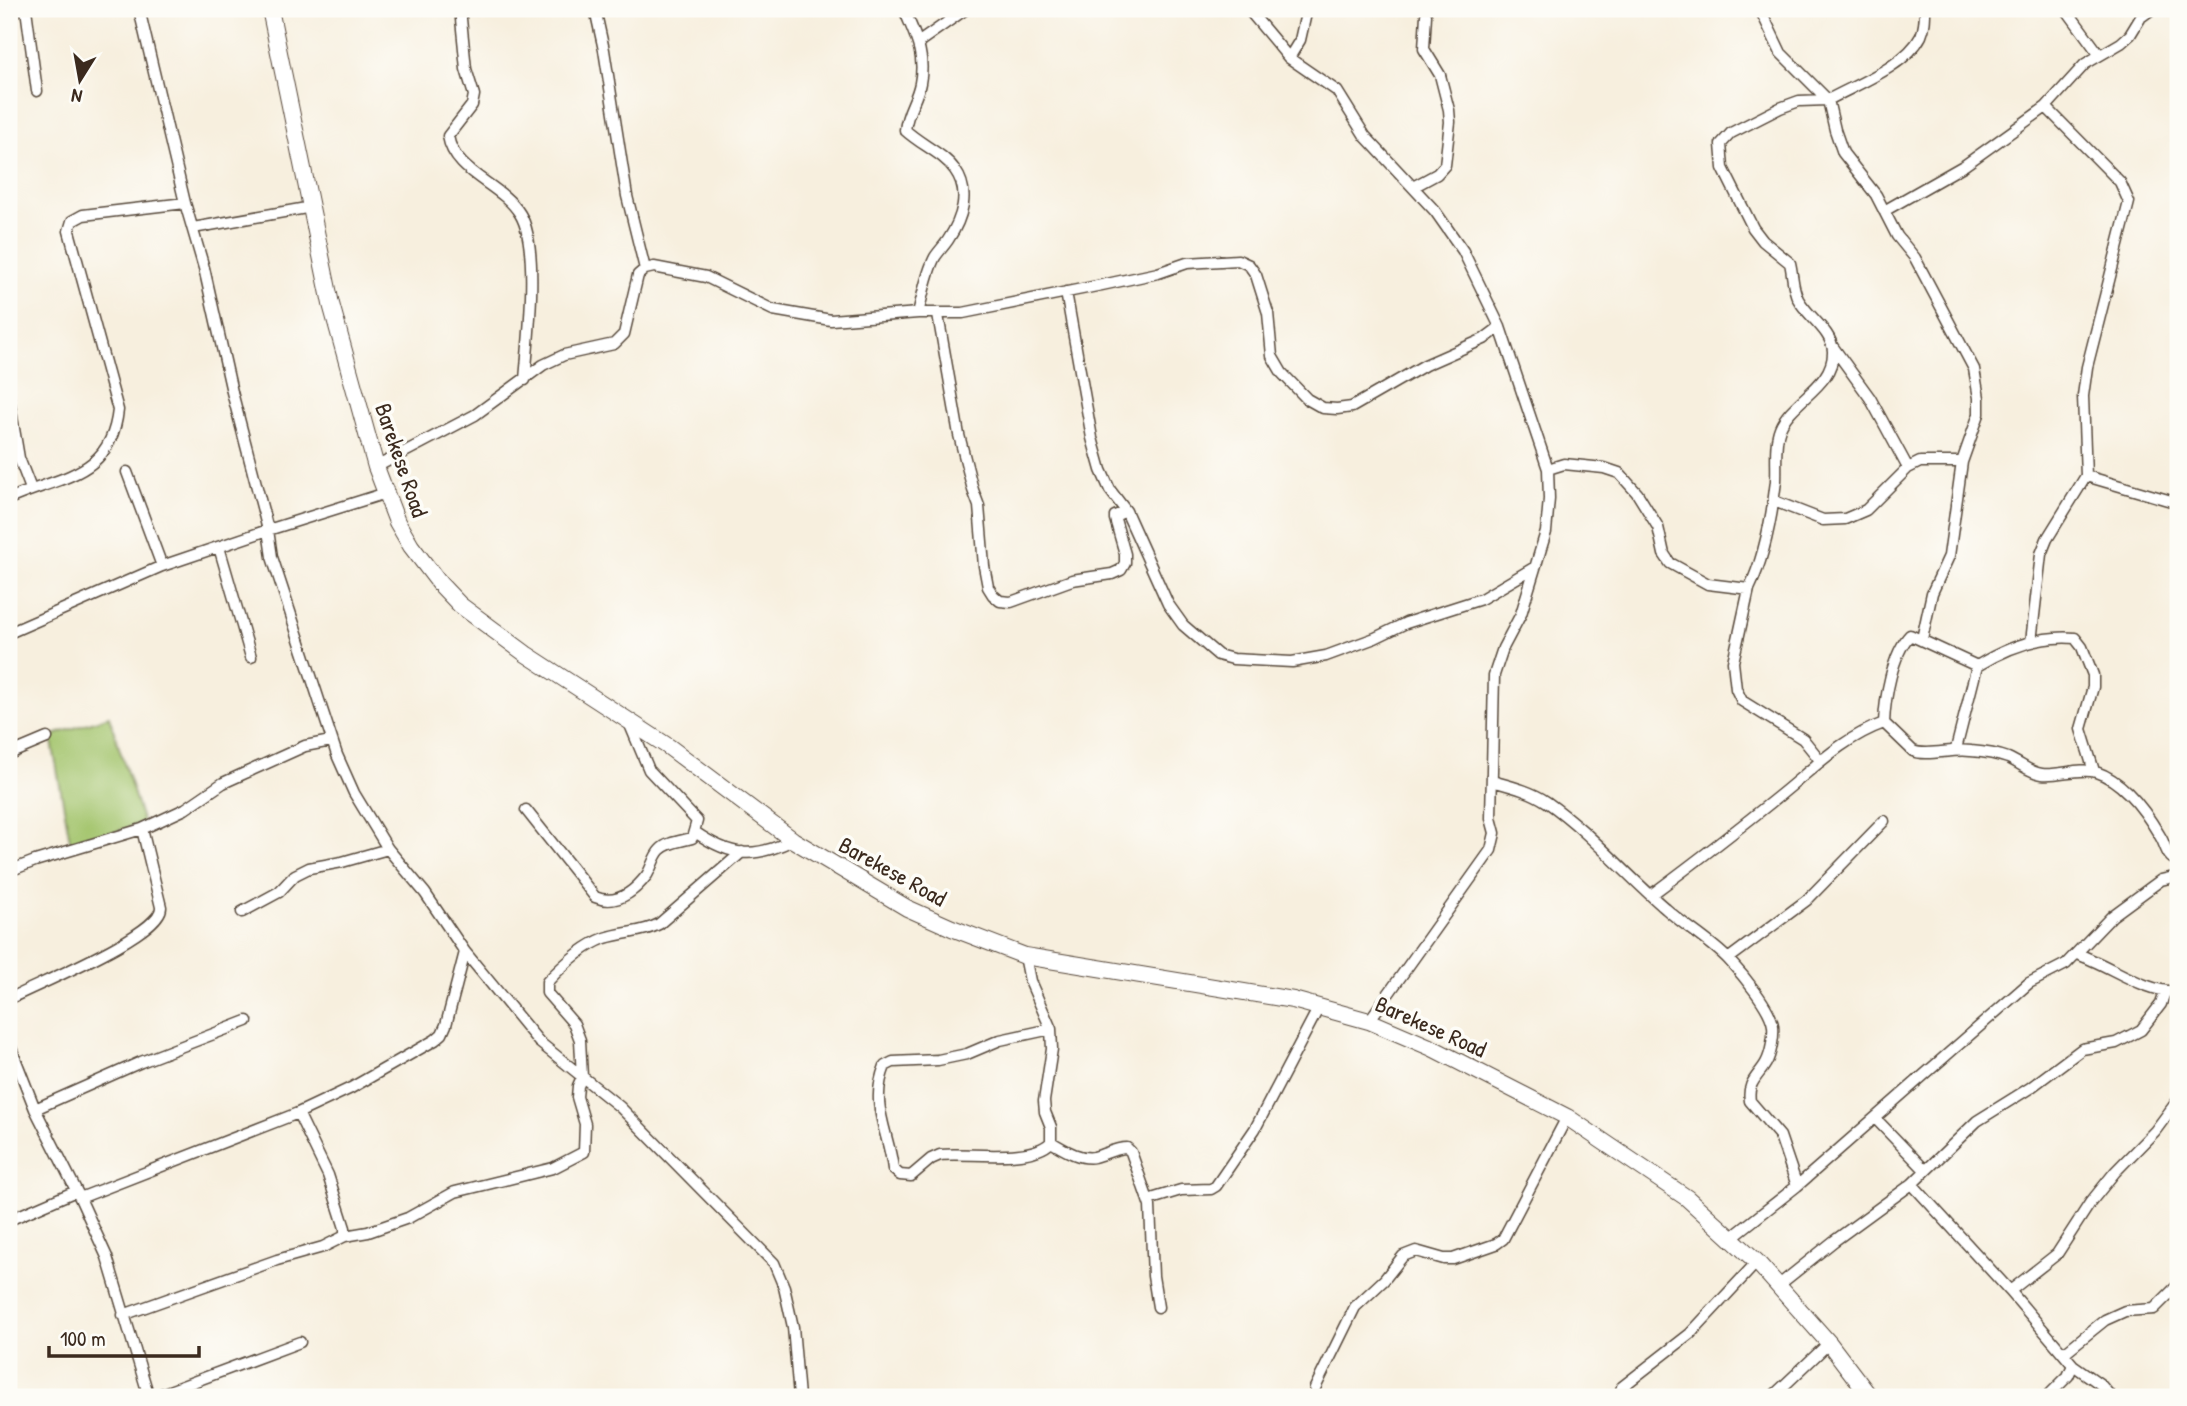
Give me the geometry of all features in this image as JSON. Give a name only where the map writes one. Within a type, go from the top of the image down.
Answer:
[{"type":"main road","name":"Barekese Road","points":[[270,9],[331,304],[376,467],[411,546],[460,605],[487,627],[669,747],[793,840],[907,908],[1025,956],[1293,1000],[1369,1021],[1432,1048],[1567,1117],[1687,1198],[1757,1262],[1829,1343],[1870,1397]]},
{"type":"street","points":[[26,9],[37,91]]},
{"type":"street","points":[[139,9],[280,588],[331,740],[354,793],[388,849],[425,893],[465,952],[539,1042],[620,1107],[774,1263],[784,1287],[793,1326],[799,1397]]},
{"type":"street","points":[[460,9],[466,69],[474,95],[472,105],[448,136],[450,150],[464,166],[507,198],[526,225],[531,254],[525,380]]},
{"type":"street","points":[[594,9],[604,50],[626,196],[645,269]]},
{"type":"street","points":[[904,9],[918,36],[921,57],[920,83],[907,114],[905,130],[918,142],[934,150],[954,169],[963,184],[964,199],[961,215],[931,267],[918,313]]},
{"type":"street","points":[[919,42],[966,9]]},
{"type":"street","points":[[1248,9],[1289,58],[1337,91],[1365,136],[1434,211],[1463,251],[1500,327],[1548,469],[1546,532],[1521,614],[1503,648],[1494,675],[1491,818],[1495,833],[1490,850],[1369,1021]]},
{"type":"street","points":[[1289,58],[1300,40],[1307,9]]},
{"type":"street","points":[[1760,9],[1781,53],[1828,100],[1843,153],[1876,195],[1897,236],[1915,258],[1974,369],[1979,414],[1962,461],[1949,556],[1932,593],[1922,639]]},
{"type":"street","points":[[1908,468],[1870,398],[1798,300],[1792,283],[1790,263],[1763,241],[1753,228],[1723,169],[1721,144],[1731,133],[1780,108],[1799,101],[1828,100],[1898,62],[1910,53],[1923,29],[1925,9]]},
{"type":"street","points":[[2066,9],[2099,54]]},
{"type":"street","points":[[1884,211],[1965,165],[2046,107],[2085,64],[2121,43],[2130,35],[2141,17],[2152,9]]},
{"type":"street","points":[[1413,187],[1442,170],[1445,165],[1450,122],[1446,90],[1424,49],[1426,15]]},
{"type":"street","points":[[2031,642],[2041,554],[2047,539],[2086,476],[2083,396],[2087,367],[2129,202],[2120,182],[2046,107]]},
{"type":"street","points":[[9,499],[93,464],[107,448],[117,424],[118,410],[69,232],[72,221],[83,215],[186,203]]},
{"type":"street","points":[[193,228],[312,207]]},
{"type":"street","points":[[376,467],[475,415],[543,365],[564,355],[614,344],[624,334],[638,275],[645,269],[654,267],[706,276],[773,310],[831,320],[976,311],[1158,273],[1188,263],[1237,260],[1249,265],[1256,275],[1268,313],[1272,356],[1282,373],[1298,390],[1322,408],[1352,407],[1424,365],[1483,339],[1500,327]]},
{"type":"street","points":[[1066,292],[1092,438],[1101,470],[1110,490],[1126,511],[1168,604],[1183,625],[1218,654],[1233,659],[1292,662],[1326,656],[1406,624],[1481,599],[1535,568]]},
{"type":"street","points":[[938,315],[959,435],[979,506],[988,587],[993,594],[1000,601],[1011,602],[1072,580],[1112,574],[1121,570],[1125,563],[1125,554],[1115,516],[1126,511]]},
{"type":"street","points":[[1820,760],[1803,739],[1742,701],[1736,689],[1733,662],[1749,589],[1755,577],[1774,501],[1779,429],[1786,416],[1827,374],[1832,362],[1833,347]]},
{"type":"street","points":[[9,399],[19,458],[31,489]]},
{"type":"street","points":[[1774,501],[1823,520],[1845,519],[1866,510],[1908,468],[1920,462],[1962,461]]},
{"type":"street","points":[[1548,469],[1564,464],[1604,468],[1619,473],[1633,488],[1658,527],[1664,554],[1670,563],[1707,584],[1749,589]]},
{"type":"street","points":[[127,472],[162,566]]},
{"type":"street","points":[[2086,476],[2178,503]]},
{"type":"street","points":[[9,633],[162,566],[386,493]]},
{"type":"street","points":[[219,547],[251,657]]},
{"type":"street","points":[[1884,723],[1886,698],[1898,653],[1910,635],[1977,666]]},
{"type":"street","points":[[1956,750],[1977,666],[2010,649],[2031,642],[2075,638],[2088,659],[2093,675],[2093,687],[2081,729],[2094,771]]},
{"type":"street","points":[[526,810],[595,897],[614,901],[632,891],[646,875],[661,849],[668,844],[692,838],[697,821],[649,770],[628,720]]},
{"type":"street","points":[[1651,895],[1781,794],[1820,760],[1863,730],[1884,723]]},
{"type":"street","points":[[1884,723],[1919,754],[1956,750],[2006,758],[2039,774],[2094,771],[2126,791],[2161,837],[2169,856],[2178,861],[2178,868]]},
{"type":"street","points":[[9,754],[47,738]]},
{"type":"street","points":[[9,871],[142,828],[185,809],[223,783],[305,746],[331,740]]},
{"type":"street","points":[[1492,781],[1523,790],[1545,801],[1578,828],[1651,895],[1728,959],[1768,1012],[1773,1026],[1770,1050],[1766,1063],[1751,1083],[1750,1101],[1780,1136],[1797,1186]]},
{"type":"street","points":[[1728,959],[1807,900],[1884,821]]},
{"type":"street","points":[[9,999],[100,956],[149,927],[162,913],[142,828]]},
{"type":"street","points":[[695,832],[730,852],[753,853],[774,849],[793,840]]},
{"type":"street","points":[[242,912],[279,892],[295,875],[309,868],[388,849]]},
{"type":"street","points":[[123,1315],[277,1260],[323,1247],[345,1236],[368,1232],[408,1218],[456,1192],[480,1184],[522,1177],[553,1167],[584,1152],[585,1125],[577,1097],[582,1077],[580,1040],[574,1024],[547,993],[547,982],[581,951],[604,938],[659,925],[741,852]]},
{"type":"street","points":[[1731,1238],[1797,1186],[2029,983],[2066,964],[2112,916],[2161,880],[2178,876]]},
{"type":"street","points":[[9,1220],[298,1113],[351,1088],[442,1034],[465,952]]},
{"type":"street","points":[[2077,954],[2165,992],[2178,992]]},
{"type":"street","points":[[1025,956],[1030,981],[1051,1028],[1052,1049],[1044,1101],[1051,1127],[1051,1142],[1044,1149],[1027,1153],[940,1155],[911,1176],[900,1175],[893,1169],[891,1150],[878,1110],[881,1075],[885,1066],[893,1062],[938,1060],[967,1054],[1000,1040],[1051,1028]]},
{"type":"street","points":[[1779,1284],[1912,1184],[1977,1121],[2030,1088],[2082,1049],[2116,1043],[2141,1030],[2161,1004],[2165,992]]},
{"type":"street","points":[[1148,1200],[1181,1190],[1211,1189],[1216,1186],[1255,1129],[1320,1007]]},
{"type":"street","points":[[35,1109],[141,1062],[247,1021]]},
{"type":"street","points":[[9,1043],[35,1109],[107,1257],[123,1315],[151,1397],[300,1342]]},
{"type":"street","points":[[2010,1291],[2057,1254],[2090,1203],[2178,1100]]},
{"type":"street","points":[[298,1113],[328,1175],[345,1228],[345,1236]]},
{"type":"street","points":[[1315,1388],[1355,1307],[1384,1280],[1403,1256],[1416,1251],[1453,1259],[1503,1239],[1567,1117]]},
{"type":"street","points":[[1875,1118],[1925,1170]]},
{"type":"street","points":[[1051,1142],[1085,1157],[1127,1148],[1131,1152],[1148,1200],[1158,1307]]},
{"type":"street","points":[[1912,1184],[2010,1291],[2073,1365],[2100,1384],[2111,1397]]},
{"type":"street","points":[[1619,1397],[1622,1387],[1690,1334],[1757,1262]]},
{"type":"street","points":[[2064,1353],[2105,1320],[2125,1311],[2154,1309],[2178,1285]]},
{"type":"street","points":[[1772,1397],[1829,1343]]},
{"type":"street","points":[[2047,1397],[2068,1376],[2073,1365]]},
{"type":"green space","points":[[109,716],[143,823],[71,846],[51,736]]}]
